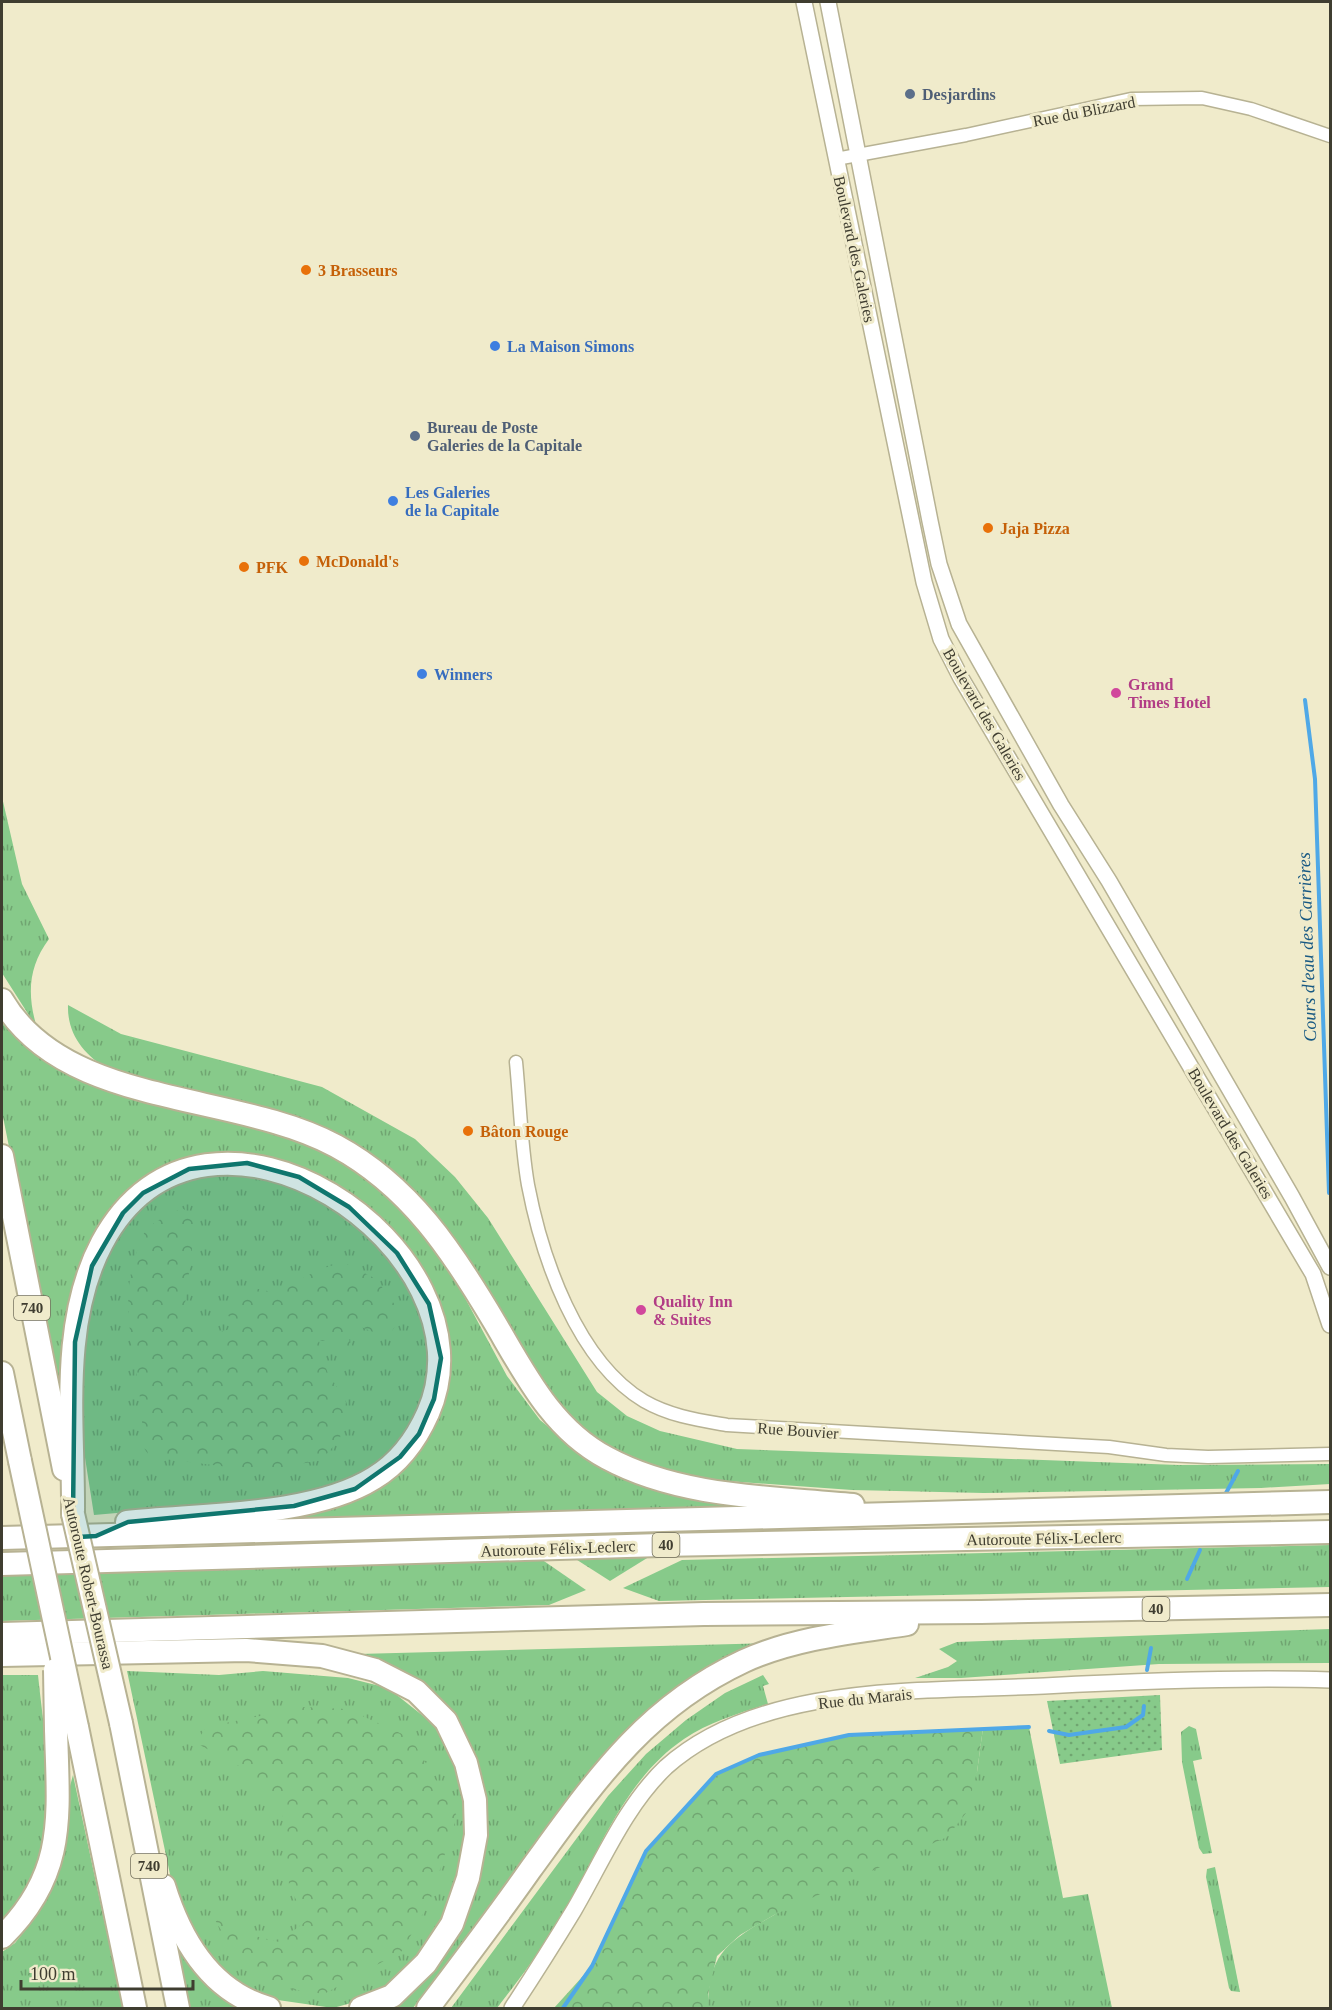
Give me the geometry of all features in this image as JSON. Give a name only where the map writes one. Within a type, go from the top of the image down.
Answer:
[{"type":"highway","points":[[2,1000],[22,1028],[45,1049],[81,1070],[299,1129],[335,1146],[379,1173],[423,1215],[458,1262],[550,1412],[583,1444],[608,1459],[667,1483],[704,1490],[944,1515]]},
{"type":"highway","name":"740","points":[[2,1156],[68,1459]]},
{"type":"highway","points":[[68,1459],[75,1342],[81,1303],[92,1266],[102,1243],[123,1213],[143,1193],[169,1177],[189,1169],[209,1165],[248,1163],[299,1177],[349,1207],[374,1229],[397,1253],[429,1304],[441,1358],[434,1399],[419,1434],[400,1457],[376,1477],[355,1489],[294,1506],[128,1522],[96,1536]]},
{"type":"highway","points":[[2,1373],[55,1618],[67,1728],[54,1850],[42,1886],[23,1916],[2,1936]]},
{"type":"highway","name":"Autoroute Robert-Bourassa","points":[[68,1459],[73,1514],[121,1723],[178,2008]]},
{"type":"highway","points":[[2,1539],[1326,1503]]},
{"type":"highway","name":"Autoroute Félix-Leclerc","points":[[2,1564],[661,1545],[1330,1532]]},
{"type":"highway","name":"40","points":[[2,1634],[704,1614],[981,1612],[1330,1605]]},
{"type":"highway","points":[[428,2008],[597,1779],[643,1727],[704,1682],[775,1649],[868,1630],[981,1612]]},
{"type":"highway","points":[[246,1650],[278,1644],[704,1614]]},
{"type":"highway","points":[[2,1654],[246,1650],[322,1656],[375,1670],[416,1691],[446,1721],[466,1763],[475,1800],[476,1835],[468,1878],[452,1924],[426,1963],[392,1996],[361,2008]]},
{"type":"highway","name":"740","points":[[67,1728],[135,2008]]},
{"type":"highway","points":[[131,1774],[166,1892],[188,1946],[219,1982],[255,2004],[269,2008]]},
{"type":"street","name":"Boulevard des Galeries","points":[[804,2],[924,582],[941,639],[1313,1274],[1330,1325]]},
{"type":"street","name":"Boulevard des Galeries","points":[[828,2],[939,564],[959,624],[1061,805],[1109,880],[1330,1267]]},
{"type":"street","name":"Rue du Blizzard","points":[[836,159],[966,135],[1131,99],[1202,98],[1251,109],[1330,136]]},
{"type":"street","name":"Rue Bouvier","points":[[516,1062],[528,1184],[541,1241],[552,1270],[588,1345],[606,1370],[624,1387],[665,1412],[727,1425],[1109,1447],[1166,1455],[1330,1454]]},
{"type":"street","name":"Rue du Marais","points":[[512,2008],[574,1910],[632,1809],[651,1784],[682,1754],[728,1728],[774,1712],[830,1699],[881,1694],[1170,1680],[1330,1680]]},
{"type":"highlighted area","points":[[247,1163],[299,1177],[349,1207],[374,1229],[397,1253],[429,1304],[441,1358],[434,1399],[419,1434],[400,1457],[355,1489],[294,1506],[128,1522],[96,1536],[78,1537],[73,1514],[75,1342],[92,1266],[123,1213],[143,1193],[189,1169]]},
{"type":"green space","points":[[2,797],[22,884],[49,939],[37,960],[31,982],[32,1004],[37,1028],[2,973]]},
{"type":"green space","points":[[68,1005],[121,1034],[322,1087],[415,1139],[455,1177],[488,1218],[597,1392],[627,1416],[660,1431],[737,1449],[1178,1465],[1330,1464],[1330,1484],[1261,1488],[984,1493],[852,1490],[700,1479],[649,1466],[589,1436],[559,1407],[445,1226],[413,1190],[375,1158],[108,1069],[91,1057],[79,1043],[70,1025]]},
{"type":"green space","points":[[2,1022],[35,1053],[76,1075],[314,1142],[374,1181],[420,1224],[450,1270],[507,1376],[540,1420],[584,1456],[808,1510],[280,1519],[423,1440],[434,1301],[349,1195],[298,1168],[251,1155],[184,1161],[137,1187],[94,1233],[72,1300],[61,1405],[2,1112]]},
{"type":"green space","points":[[239,1170],[309,1192],[382,1248],[426,1318],[430,1388],[404,1445],[369,1473],[297,1497],[94,1515],[83,1445],[83,1350],[96,1276],[112,1239],[150,1198],[179,1182]]},
{"type":"green space","points":[[182,1208],[196,1217],[185,1304],[193,1319],[213,1335],[235,1327],[224,1308],[249,1287],[276,1293],[318,1270],[343,1262],[376,1279],[403,1316],[391,1332],[378,1334],[361,1327],[346,1334],[355,1351],[349,1368],[336,1341],[319,1341],[327,1371],[346,1402],[340,1438],[322,1460],[260,1471],[150,1457],[142,1445],[140,1395],[129,1321],[128,1296],[131,1271],[146,1231],[159,1220]]},
{"type":"green space","points":[[1330,1545],[1330,1587],[659,1601],[623,1588],[682,1560]]},
{"type":"green space","points":[[652,1555],[610,1581],[574,1558]]},
{"type":"green space","points":[[541,1559],[586,1590],[549,1605],[2,1621],[2,1572]]},
{"type":"green space","points":[[1330,1629],[1330,1663],[1159,1664],[961,1678],[915,1678],[948,1667],[957,1661],[939,1649],[957,1642]]},
{"type":"green space","points":[[773,1643],[625,1735],[589,1772],[413,2008],[377,2008],[471,1898],[465,1740],[358,1654]]},
{"type":"green space","points":[[127,1671],[219,1675],[263,1671],[348,1678],[388,1688],[442,1731],[467,1797],[462,1873],[439,1930],[405,1970],[383,1988],[355,2002],[333,2008],[264,1998],[225,1979],[193,1937],[171,1879]]},
{"type":"green space","points":[[2,1675],[38,1675],[48,1773],[48,1805],[45,1836],[37,1866],[23,1895],[2,1923]]},
{"type":"green space","points":[[763,1675],[769,1684],[763,1686],[768,1704],[725,1718],[694,1733],[663,1755],[645,1774],[615,1817],[557,1924],[533,1961],[497,2008],[451,2008],[608,1796],[646,1754],[686,1720],[725,1693]]},
{"type":"green space","points":[[1160,1695],[1162,1750],[1060,1764],[1047,1701]]},
{"type":"green space","points":[[304,1707],[347,1709],[411,1738],[457,1816],[430,1901],[402,1951],[324,1994],[276,1987],[241,1965],[214,1918],[227,1915],[247,1934],[279,1942],[306,1921],[289,1885],[287,1855],[290,1840],[279,1804],[241,1767],[196,1743],[206,1727]]},
{"type":"green space","points":[[1189,1726],[1196,1729],[1202,1759],[1193,1761],[1212,1853],[1203,1854],[1199,1848],[1182,1762],[1181,1732]]},
{"type":"green space","points":[[1029,1727],[1063,1898],[1088,1894],[1112,2008],[708,2008],[712,1974],[717,1961],[733,1941],[774,1915],[977,1772],[983,1728]]},
{"type":"green space","points":[[983,1728],[977,1772],[966,1813],[947,1837],[774,1915],[740,1935],[717,1956],[708,1994],[708,2008],[554,2008],[592,1966],[646,1851],[716,1774],[759,1755],[849,1735]]},
{"type":"green space","points":[[73,1775],[123,2008],[2,2008],[2,1952],[15,1943],[37,1915],[63,1848],[63,1812]]},
{"type":"green space","points":[[1215,1867],[1240,1992],[1231,1991],[1229,1988],[1206,1877],[1207,1869]]},
{"type":"green space","points":[[168,1915],[247,2008],[184,2008]]},
{"type":"waterway","name":"Cours d'eau des Carrières","points":[[1305,700],[1315,779],[1329,1193]]},
{"type":"waterway","name":"Cours d'eau des Carrières","points":[[1226,1493],[1238,1471]]},
{"type":"waterway","name":"Cours d'eau des Carrières","points":[[1187,1579],[1200,1550]]},
{"type":"waterway","name":"Cours d'eau des Carrières","points":[[1147,1670],[1151,1648]]},
{"type":"waterway","name":"Cours d'eau des Carrières","points":[[1049,1731],[1069,1735],[1126,1727],[1143,1715],[1144,1706]]},
{"type":"waterway","name":"Cours d'eau des Carrières","points":[[563,2008],[592,1966],[646,1851],[716,1774],[759,1755],[849,1735],[1029,1727]]},
{"type":"place","name":"Desjardins","points":[[910,94]]},
{"type":"place","name":"3 Brasseurs","points":[[306,270]]},
{"type":"place","name":"La Maison Simons","points":[[495,346]]},
{"type":"place","name":"Bureau de Poste Galeries de la Capitale","points":[[415,436]]},
{"type":"place","name":"Les Galeries de la Capitale","points":[[393,501]]},
{"type":"place","name":"Jaja Pizza","points":[[988,528]]},
{"type":"place","name":"McDonald's","points":[[304,561]]},
{"type":"place","name":"PFK","points":[[244,567]]},
{"type":"place","name":"Winners","points":[[422,674]]},
{"type":"place","name":"Grand Times Hotel","points":[[1116,693]]},
{"type":"place","name":"Bâton Rouge","points":[[468,1131]]},
{"type":"place","name":"Quality Inn & Suites","points":[[641,1310]]}]
